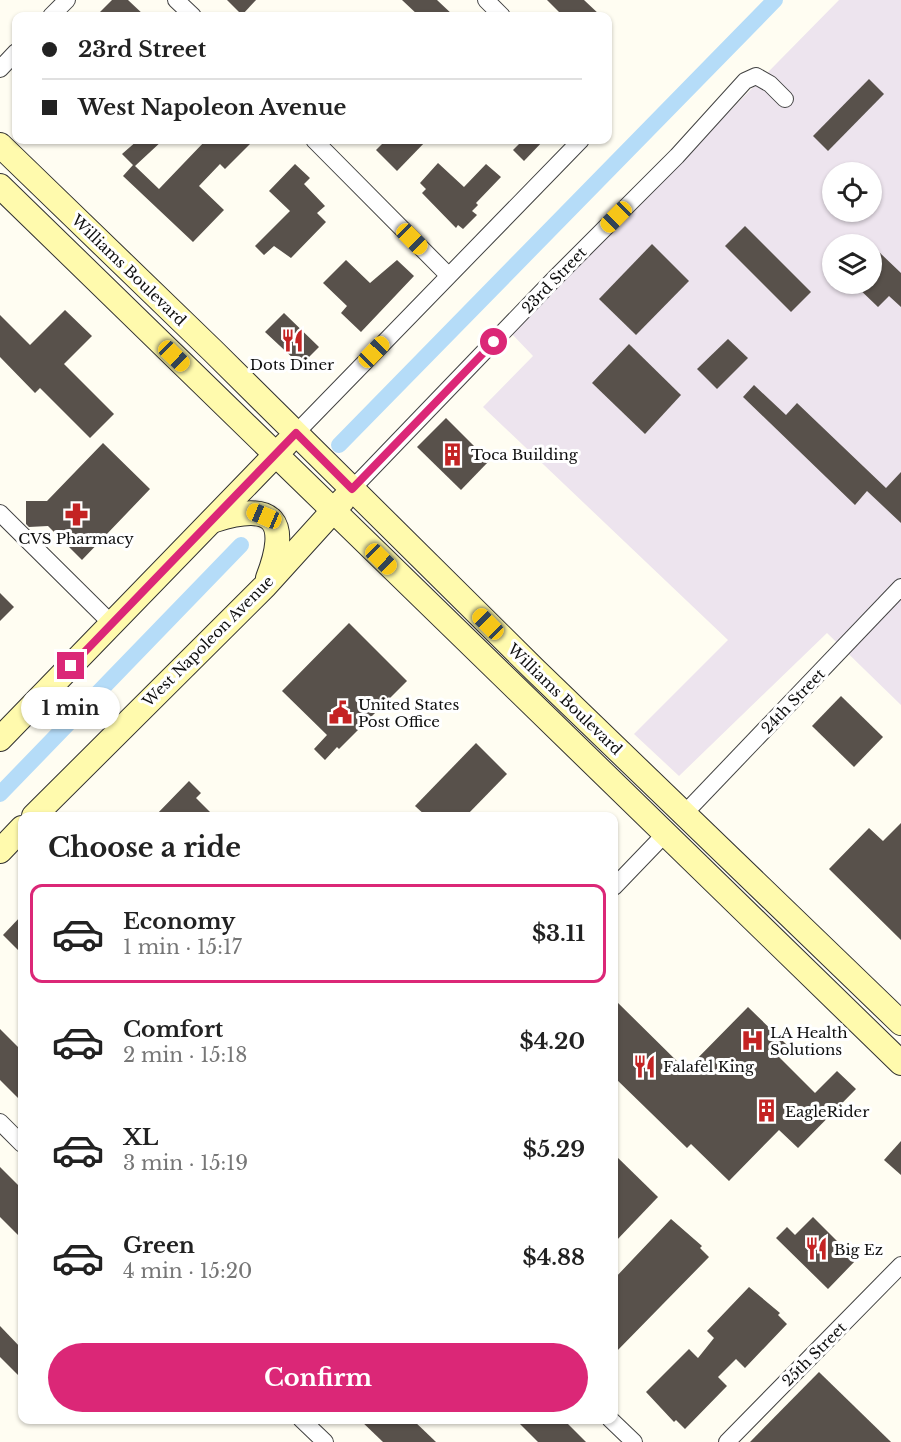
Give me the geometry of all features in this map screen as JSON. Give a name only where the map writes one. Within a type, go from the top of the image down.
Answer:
[{"type":"main road","name":"Williams Boulevard","points":[[0,145],[901,1023]]},
{"type":"main road","name":"Williams Boulevard","points":[[0,186],[664,835],[901,1063]]},
{"type":"main road","points":[[0,739],[296,433]]},
{"type":"main road","name":"West Napoleon Avenue","points":[[38,812],[265,586],[352,489]]},
{"type":"main road","points":[[212,521],[240,512],[253,511],[273,523],[279,535],[278,548],[265,586]]},
{"type":"main road","points":[[615,787],[644,795],[668,812],[684,814]]},
{"type":"main road","points":[[664,835],[679,834],[693,838],[729,870],[745,873]]},
{"type":"main road","points":[[0,851],[18,836]]},
{"type":"street","points":[[55,12],[67,0]]},
{"type":"street","points":[[176,0],[189,12]]},
{"type":"street","points":[[486,0],[498,12]]},
{"type":"street","points":[[0,69],[12,56]]},
{"type":"street","name":"23rd Street","points":[[352,489],[556,277],[677,156],[745,81],[756,76],[770,84],[785,99]]},
{"type":"street","points":[[318,144],[448,275]]},
{"type":"street","points":[[296,433],[577,144]]},
{"type":"street","points":[[0,513],[112,624]]},
{"type":"street","name":"24th Street","points":[[684,814],[901,587]]},
{"type":"street","points":[[618,883],[664,835]]},
{"type":"street","points":[[0,1122],[18,1140]]},
{"type":"street","name":"25th Street","points":[[727,1442],[901,1265]]},
{"type":"street","points":[[306,1424],[325,1442]]},
{"type":"street","points":[[615,1424],[634,1442]]},
{"type":"shaded area","points":[[839,0],[901,0],[901,705],[827,633],[679,776],[634,734],[728,640],[483,407],[533,356],[511,333]]},
{"type":"building","points":[[112,0],[128,0],[141,12],[100,12]]},
{"type":"building","points":[[227,0],[256,0],[245,12],[239,12]]},
{"type":"building","points":[[402,0],[437,0],[450,12],[415,12]]},
{"type":"building","points":[[547,0],[584,0],[597,12],[559,12]]},
{"type":"building","points":[[869,79],[884,94],[828,151],[813,136]]},
{"type":"building","points":[[133,144],[159,144],[135,166],[159,189],[202,144],[250,144],[225,169],[220,164],[199,186],[224,210],[193,242],[123,176],[133,165],[122,154]]},
{"type":"building","points":[[382,144],[423,144],[397,171],[376,150]]},
{"type":"building","points":[[519,144],[540,144],[524,161],[513,150]]},
{"type":"building","points":[[438,163],[464,187],[486,164],[501,177],[476,203],[478,205],[472,211],[477,215],[463,229],[458,225],[456,228],[422,193],[426,189],[420,183]]},
{"type":"building","points":[[295,164],[310,178],[304,184],[325,206],[317,213],[326,222],[291,258],[274,246],[264,255],[255,246],[290,211],[269,191]]},
{"type":"building","points":[[745,226],[811,292],[791,312],[725,246]]},
{"type":"building","points":[[652,244],[689,281],[636,335],[599,299]]},
{"type":"building","points":[[882,255],[901,273],[901,307],[889,296],[878,307],[864,294],[882,294]]},
{"type":"building","points":[[346,260],[370,283],[397,260],[414,276],[361,332],[341,313],[347,306],[323,283]]},
{"type":"building","points":[[65,310],[92,336],[64,364],[114,414],[90,438],[40,388],[35,393],[0,357],[0,315],[30,345]]},
{"type":"building","name":"Dots Diner","points":[[284,313],[319,347],[302,364],[265,332]]},
{"type":"building","points":[[728,339],[748,358],[717,389],[697,369]]},
{"type":"building","points":[[629,344],[681,395],[645,434],[592,383]]},
{"type":"building","points":[[754,385],[786,415],[797,403],[886,488],[901,472],[901,523],[867,491],[855,505],[743,397]]},
{"type":"building","name":"Toca Building","points":[[446,418],[489,461],[461,490],[417,447]]},
{"type":"building","name":"CVS Pharmacy","points":[[103,443],[150,489],[82,560],[48,526],[29,527],[26,524],[26,501],[47,501]]},
{"type":"building","points":[[0,593],[14,607],[0,621]]},
{"type":"building","name":"United States Post Office","points":[[349,623],[407,681],[325,760],[314,749],[327,735],[282,691]]},
{"type":"building","points":[[841,696],[883,737],[854,767],[812,726]]},
{"type":"building","points":[[476,743],[507,774],[470,812],[422,812],[415,806]]},
{"type":"building","points":[[189,781],[201,793],[196,798],[210,812],[159,812]]},
{"type":"building","points":[[901,823],[901,940],[829,869],[869,828],[883,841]]},
{"type":"building","points":[[18,919],[18,950],[3,935]]},
{"type":"building","points":[[618,1003],[686,1070],[748,1007],[787,1045],[777,1055],[815,1093],[837,1071],[856,1089],[798,1148],[779,1130],[729,1181],[691,1144],[687,1148],[618,1081]]},
{"type":"building","points":[[0,1029],[18,1047],[18,1098],[0,1080]]},
{"type":"building","points":[[901,1141],[901,1175],[884,1160]]},
{"type":"building","points":[[618,1158],[658,1197],[618,1239]]},
{"type":"building","points":[[0,1167],[18,1185],[18,1235],[0,1217]]},
{"type":"building","name":"Big Ez","points":[[813,1217],[856,1260],[828,1289],[776,1238],[787,1227],[795,1235]]},
{"type":"building","points":[[671,1219],[702,1246],[700,1248],[709,1257],[618,1350],[618,1275]]},
{"type":"building","points":[[749,1287],[780,1313],[778,1315],[787,1324],[745,1368],[736,1359],[718,1377],[727,1386],[685,1429],[676,1420],[674,1422],[646,1392],[689,1349],[698,1358],[714,1338],[707,1331]]},
{"type":"building","points":[[0,1326],[18,1345],[18,1375],[0,1357]]},
{"type":"building","points":[[819,1372],[891,1442],[750,1442]]},
{"type":"building","points":[[364,1424],[417,1424],[436,1442],[383,1442]]},
{"type":"building","points":[[520,1424],[568,1424],[586,1442],[538,1442]]},
{"type":"waterway","points":[[339,445],[775,0]]},
{"type":"waterway","points":[[0,794],[241,545]]},
{"type":"place","name":"Dots Diner","points":[[292,340]]},
{"type":"place","name":"Toca Building","points":[[453,454]]},
{"type":"place","name":"CVS Pharmacy","points":[[76,514]]},
{"type":"place","name":"United States Post Office","points":[[340,713]]},
{"type":"place","name":"LA Health Solutions","points":[[752,1041]]},
{"type":"place","name":"Falafel King","points":[[645,1066]]},
{"type":"place","name":"EagleRider","points":[[767,1111]]},
{"type":"place","name":"Big Ez","points":[[816,1249]]},
{"type":"route","points":[[71,666],[245,489],[296,433],[352,489],[494,342]]}]
